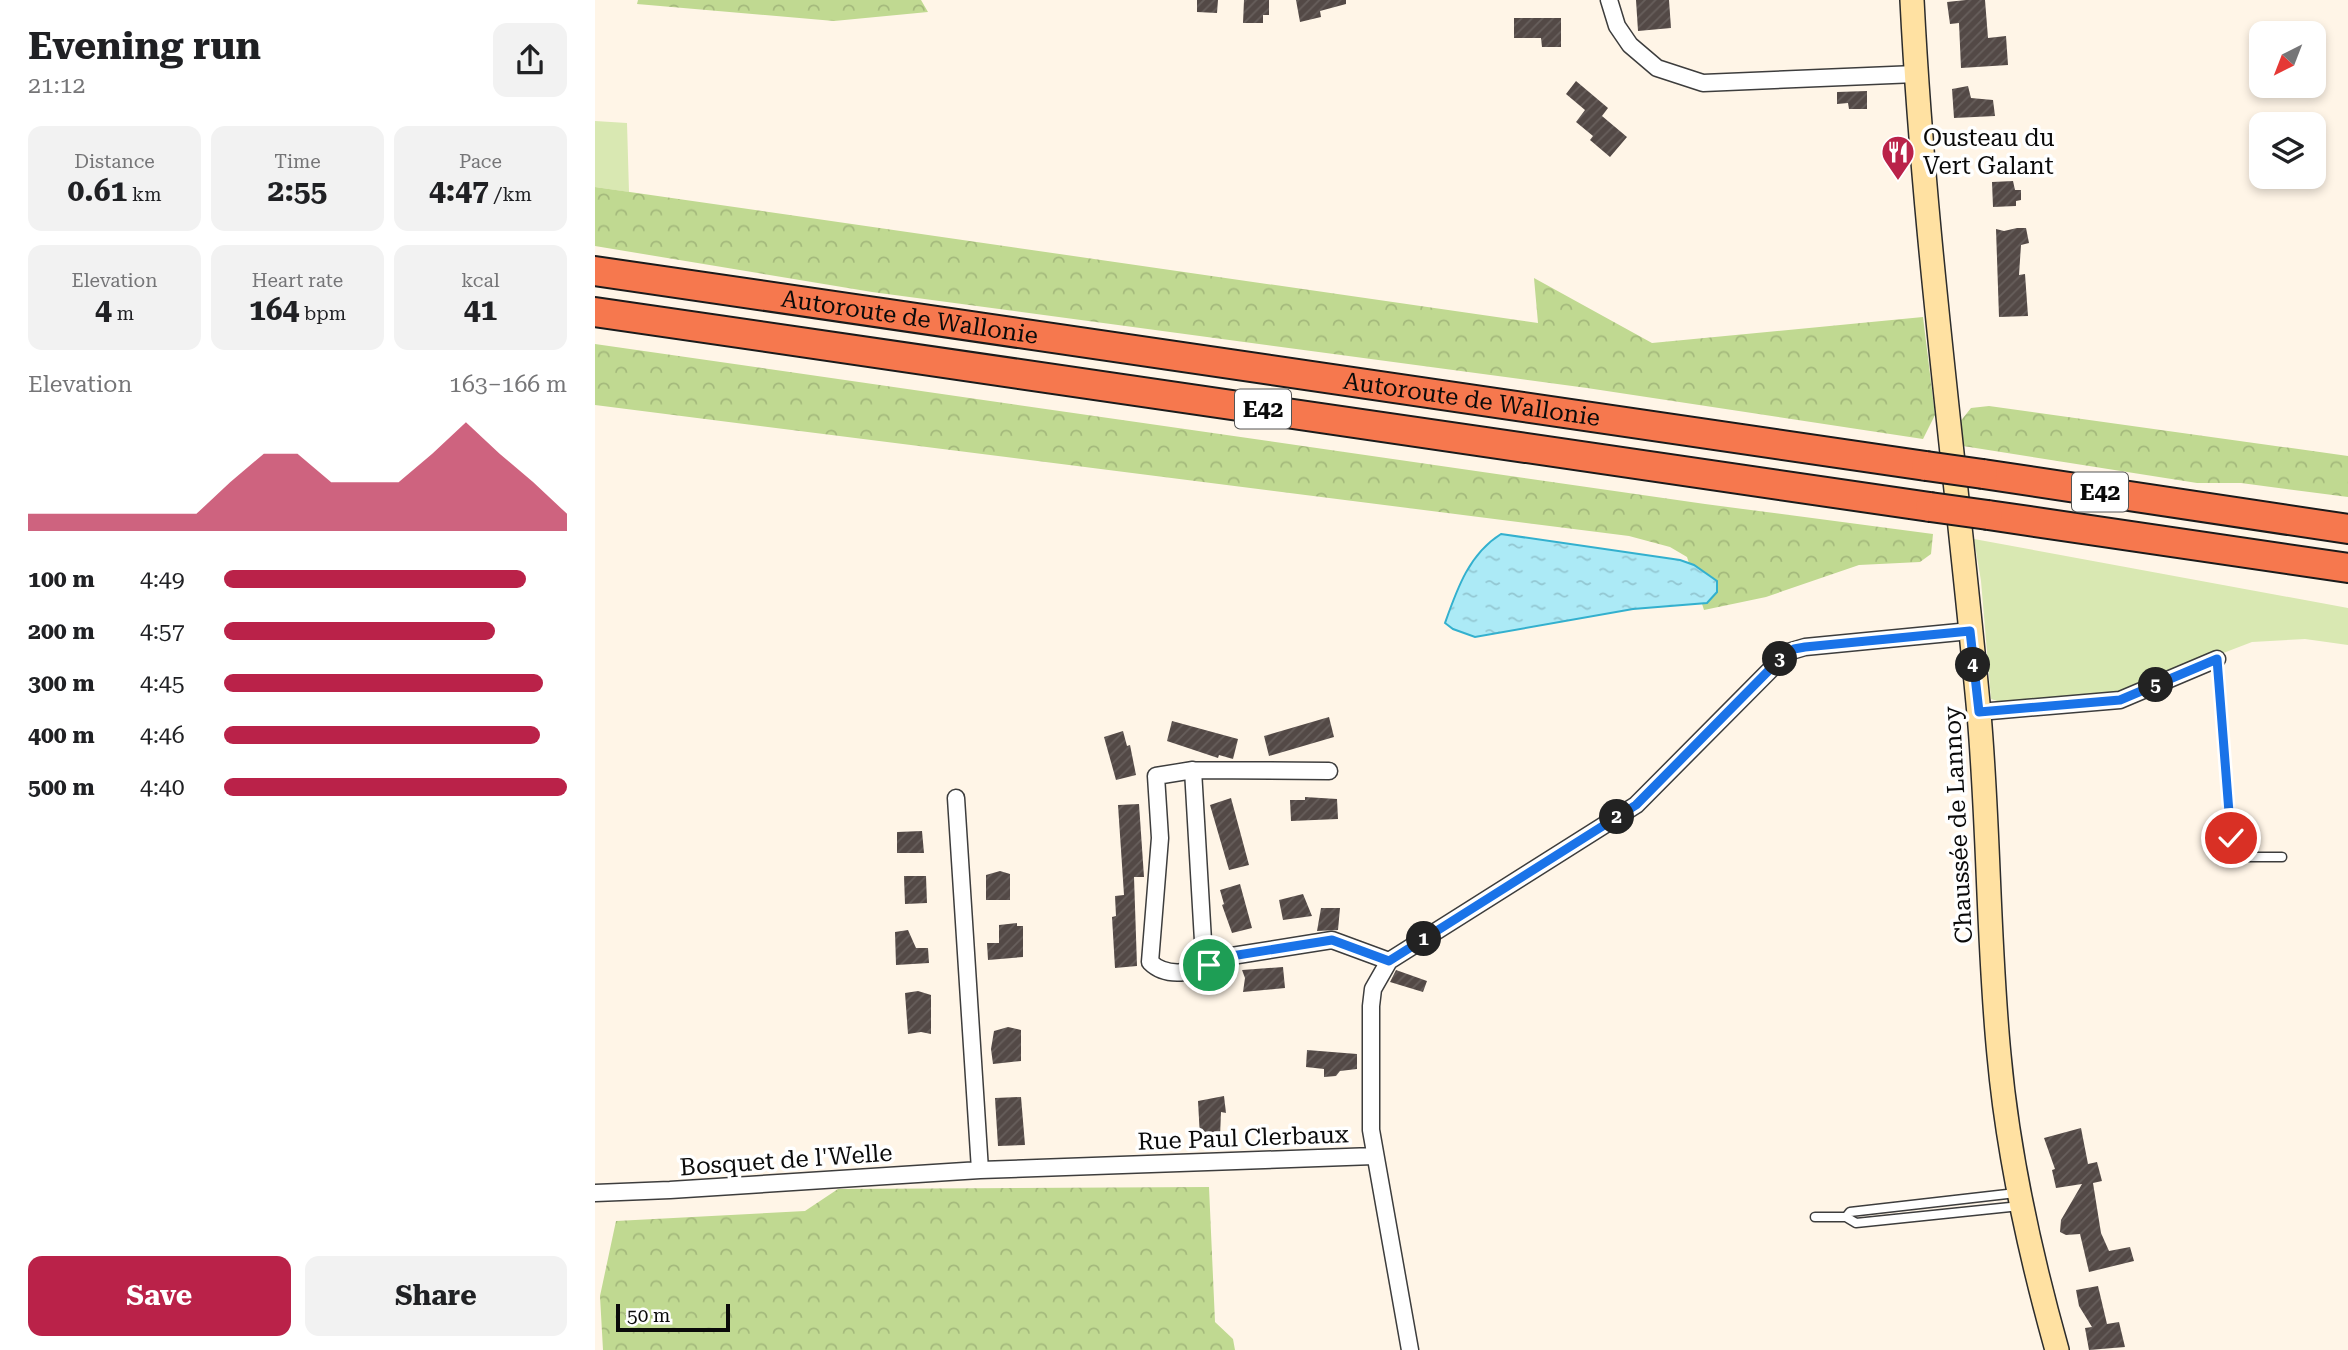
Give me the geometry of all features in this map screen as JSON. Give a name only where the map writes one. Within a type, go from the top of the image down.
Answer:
[{"type":"highway","name":"Autoroute de Wallonie","points":[[595,271],[2348,529]]},
{"type":"highway","name":"Autoroute de Wallonie","points":[[595,312],[2348,568]]},
{"type":"highway","points":[[2303,562],[2348,581]]},
{"type":"main road","name":"Chaussée de Lannoy","points":[[1912,0],[1934,292],[1979,712],[1999,1056],[2009,1142],[2057,1350]]},
{"type":"street","points":[[1608,0],[1617,26],[1630,45],[1657,68],[1703,83],[1916,74]]},
{"type":"street","points":[[1410,1350],[1374,1156],[1370,1071],[1371,1006],[1373,989],[1389,961],[1636,805],[1788,652],[1805,647],[1970,631]]},
{"type":"street","points":[[1979,712],[2120,700],[2217,659]]},
{"type":"street","points":[[1329,771],[1192,770],[1156,776],[1160,838],[1150,962],[1156,968],[1190,972],[1219,958],[1332,940],[1389,961]]},
{"type":"street","points":[[1192,770],[1203,941],[1219,958]]},
{"type":"street","points":[[956,799],[980,1170]]},
{"type":"street","name":"Rue Paul Clerbaux","points":[[1113,1166],[1374,1156]]},
{"type":"street","name":"Bosquet de l'Welle","points":[[595,1193],[980,1170],[1113,1166]]},
{"type":"lane","points":[[2217,659],[2232,857],[2282,857]]},
{"type":"lane","points":[[1846,1217],[1850,1212],[2021,1199]]},
{"type":"lane","points":[[1815,1217],[1846,1217],[1856,1223],[2021,1199]]},
{"type":"green space","points":[[638,0],[921,0],[928,12],[834,21],[637,4]]},
{"type":"green space","points":[[595,121],[627,123],[629,192],[595,187]]},
{"type":"green space","points":[[595,187],[1538,323],[1534,278],[1652,343],[1923,317],[1935,415],[1923,439],[1587,388],[872,292],[595,246]]},
{"type":"green space","points":[[595,344],[1705,504],[1933,534],[1931,554],[1920,562],[1859,565],[1766,597],[1704,610],[1687,557],[1670,547],[1629,536],[595,405]]},
{"type":"green space","points":[[1989,406],[2348,456],[2348,497],[2241,483],[2197,483],[1963,446],[1959,423],[1971,408]]},
{"type":"green space","points":[[1974,539],[2348,608],[2348,645],[2305,639],[2252,642],[2119,693],[2013,706],[1991,699],[1981,581]]},
{"type":"green space","points":[[1209,1187],[1215,1322],[1233,1339],[1235,1350],[603,1350],[600,1296],[616,1221],[805,1211],[838,1189]]},
{"type":"water","points":[[1501,534],[1680,560],[1694,565],[1717,581],[1717,592],[1707,603],[1633,609],[1475,637],[1453,629],[1445,623],[1465,573],[1480,552]]},
{"type":"building","points":[[1197,0],[1218,0],[1217,13],[1197,12]]},
{"type":"building","points":[[1244,0],[1269,0],[1269,15],[1263,15],[1263,23],[1243,23]]},
{"type":"building","points":[[1296,0],[1346,0],[1346,4],[1320,11],[1321,17],[1300,22]]},
{"type":"building","points":[[1636,0],[1669,0],[1671,28],[1638,31]]},
{"type":"building","points":[[1985,0],[1988,38],[2006,36],[2008,65],[1961,68],[1959,23],[1950,24],[1947,2]]},
{"type":"building","points":[[1514,18],[1561,18],[1561,47],[1542,47],[1541,38],[1514,38]]},
{"type":"building","points":[[1576,81],[1608,108],[1602,116],[1627,137],[1610,157],[1590,140],[1593,136],[1576,122],[1585,110],[1566,94]]},
{"type":"building","points":[[1968,86],[1971,98],[1993,100],[1995,116],[1954,118],[1952,89]]},
{"type":"building","points":[[1867,91],[1867,109],[1849,109],[1848,103],[1837,104],[1837,92]]},
{"type":"building","points":[[2013,181],[2015,190],[2021,190],[2021,200],[2016,201],[2016,206],[1993,207],[1992,182]]},
{"type":"building","points":[[2026,228],[2029,243],[2021,245],[2019,275],[2025,274],[2028,316],[1999,317],[1996,229],[2004,231]]},
{"type":"building","points":[[1329,717],[1334,737],[1269,756],[1264,736]]},
{"type":"building","points":[[1172,721],[1238,739],[1233,759],[1219,755],[1218,758],[1167,741]]},
{"type":"building","points":[[1123,731],[1127,746],[1130,745],[1136,775],[1116,780],[1104,737]]},
{"type":"building","points":[[1305,797],[1337,799],[1338,819],[1291,821],[1290,800],[1305,800]]},
{"type":"building","points":[[1231,798],[1249,865],[1229,870],[1210,805]]},
{"type":"building","points":[[1139,804],[1144,877],[1134,877],[1137,966],[1115,968],[1112,917],[1116,916],[1115,896],[1124,895],[1118,805]]},
{"type":"building","points":[[922,831],[924,853],[897,853],[897,832]]},
{"type":"building","points":[[1000,871],[1010,874],[1010,900],[986,900],[986,875]]},
{"type":"building","points":[[904,876],[926,876],[927,903],[905,904]]},
{"type":"building","points":[[1240,884],[1252,928],[1232,933],[1222,905],[1224,904],[1220,890]]},
{"type":"building","points":[[1303,894],[1312,916],[1283,920],[1279,900]]},
{"type":"building","points":[[1321,908],[1340,908],[1338,930],[1317,931]]},
{"type":"building","points":[[1017,923],[1017,926],[1023,926],[1023,957],[988,960],[987,943],[999,943],[999,925]]},
{"type":"building","points":[[908,930],[916,948],[928,948],[929,963],[896,965],[895,932]]},
{"type":"building","points":[[1283,967],[1285,988],[1243,992],[1245,978],[1242,970]]},
{"type":"building","points":[[1396,970],[1427,981],[1423,992],[1390,982]]},
{"type":"building","points":[[918,991],[931,995],[931,1034],[908,1034],[905,993]]},
{"type":"building","points":[[1008,1027],[1021,1030],[1021,1061],[993,1064],[991,1049],[994,1031]]},
{"type":"building","points":[[1307,1050],[1357,1054],[1357,1069],[1324,1077],[1324,1069],[1306,1067]]},
{"type":"building","points":[[1224,1096],[1226,1113],[1221,1112],[1220,1137],[1200,1137],[1198,1101]]},
{"type":"building","points":[[1021,1097],[1025,1145],[998,1146],[995,1098]]},
{"type":"building","points":[[2081,1128],[2088,1164],[2097,1162],[2102,1181],[2093,1183],[2101,1233],[2109,1251],[2130,1247],[2134,1261],[2089,1272],[2080,1234],[2066,1235],[2060,1232],[2061,1220],[2082,1184],[2056,1188],[2052,1170],[2055,1169],[2044,1138]]},
{"type":"building","points":[[2098,1286],[2107,1324],[2119,1322],[2125,1347],[2089,1350],[2085,1328],[2092,1327],[2079,1306],[2076,1290]]},
{"type":"place","name":"Ousteau du Vert Galant","points":[[1898,182]]},
{"type":"route","points":[[1209,965],[1219,958],[1332,940],[1389,961],[1636,805],[1783,656],[1794,649],[1805,647],[1970,631],[1979,712],[2120,700],[2217,659],[2231,838]]}]
